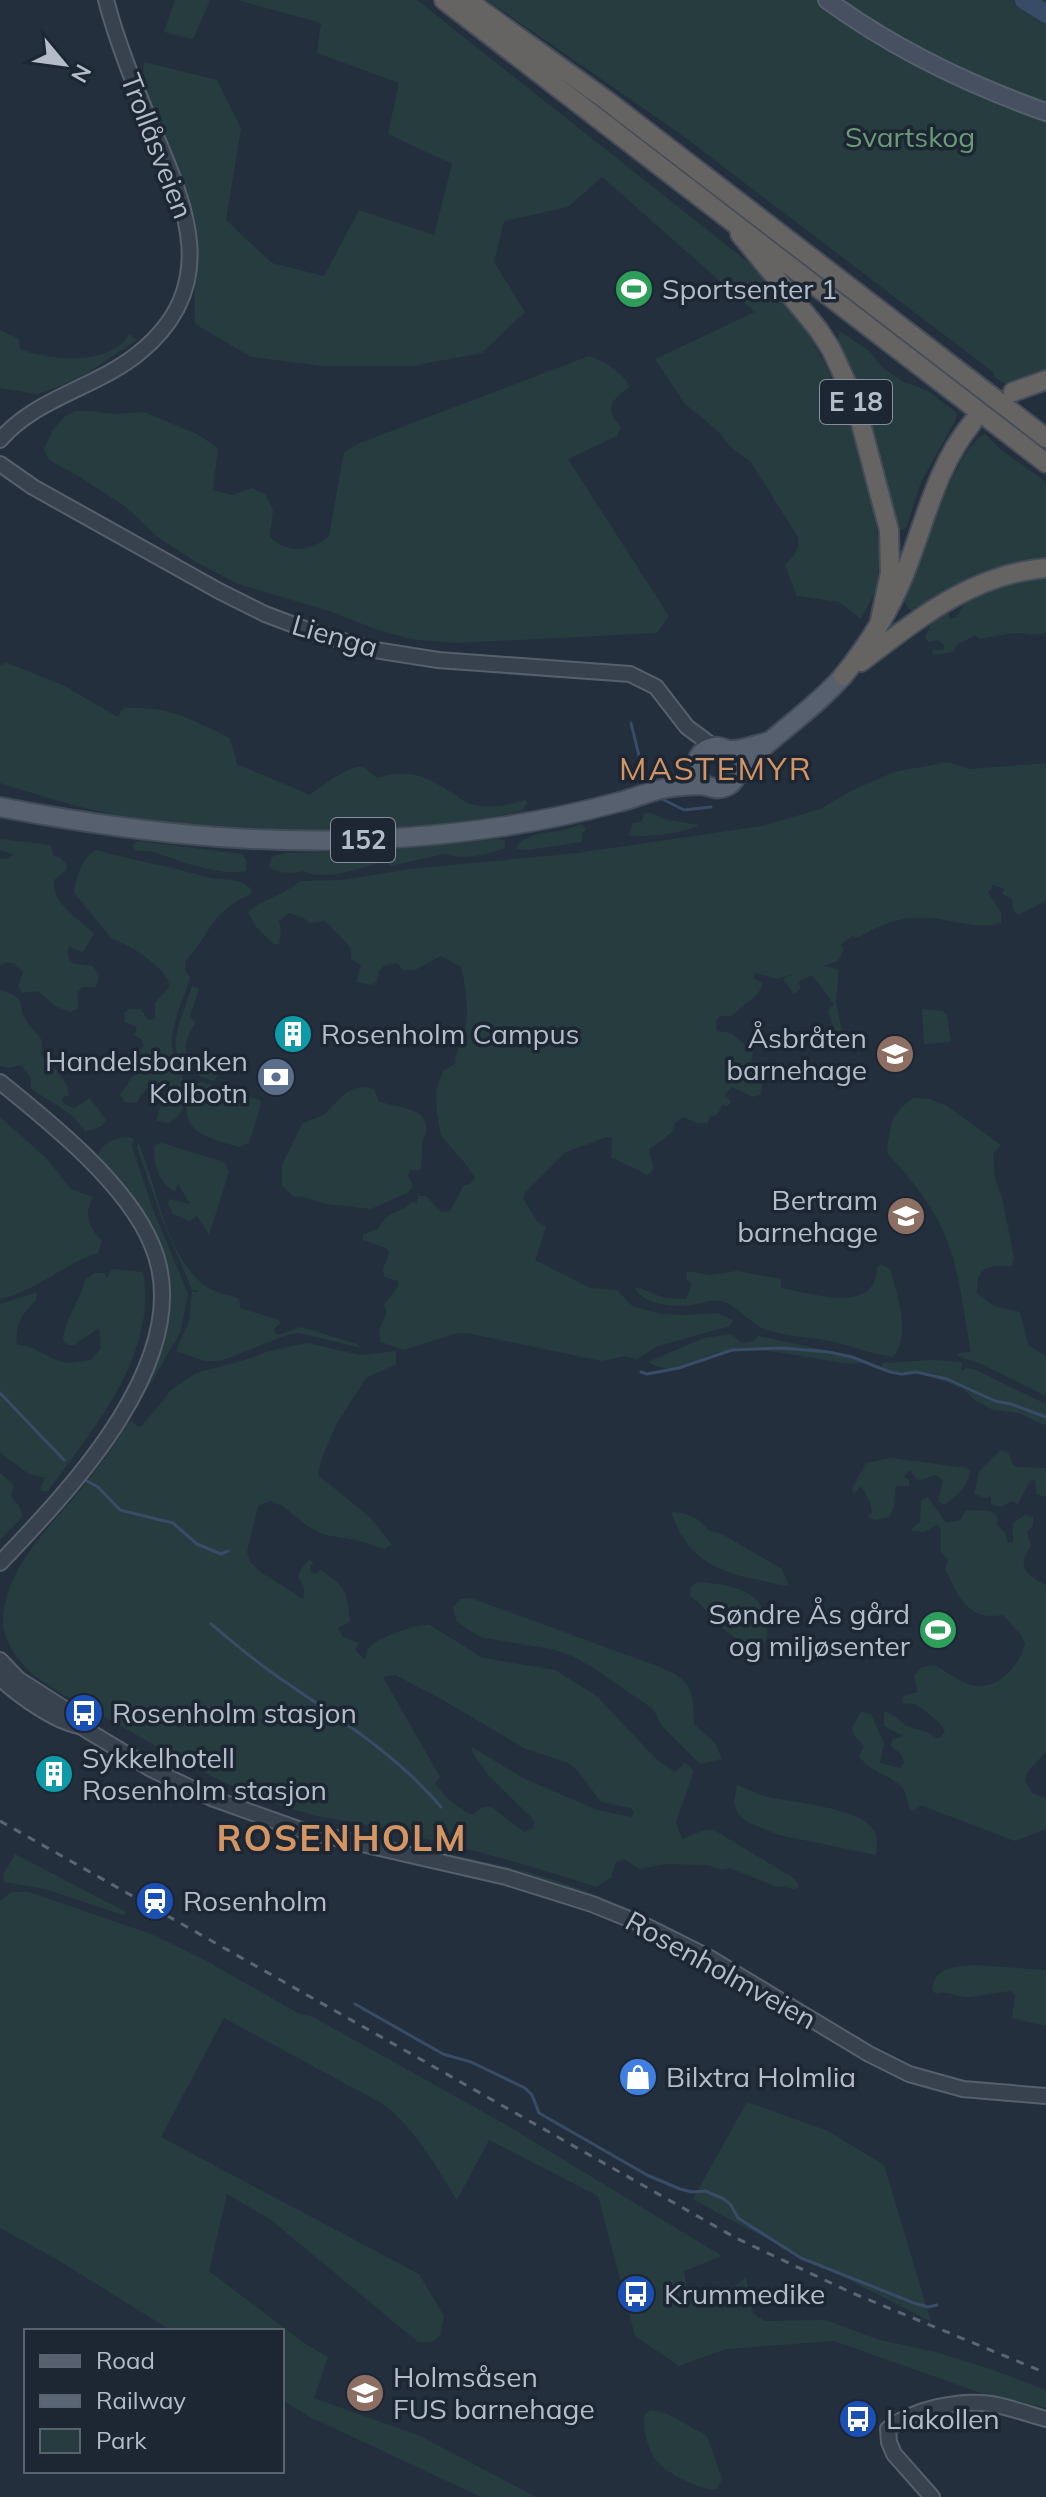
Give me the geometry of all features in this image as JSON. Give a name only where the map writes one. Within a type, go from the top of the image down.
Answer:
[{"type":"highway","name":"E 18","points":[[444,0],[1046,463]]},
{"type":"highway","points":[[467,0],[606,100],[1046,438]]},
{"type":"highway","name":"E 18","points":[[726,216],[818,329],[831,349],[855,401],[889,530],[890,573],[879,625]]},
{"type":"highway","points":[[1013,392],[1046,380]]},
{"type":"highway","name":"E 18","points":[[843,676],[879,625],[904,575],[942,471],[972,423]]},
{"type":"highway","points":[[843,676],[910,624],[954,596],[999,577],[1046,568]]},
{"type":"main road","points":[[827,0],[914,54],[1046,112]]},
{"type":"main road","name":"152","points":[[699,772],[717,789],[727,787],[738,771],[768,742],[809,711],[843,676]]},
{"type":"main road","name":"152","points":[[699,772],[702,752],[768,742]]},
{"type":"main road","points":[[721,748],[735,757],[738,771]]},
{"type":"main road","name":"152","points":[[0,807],[98,825],[191,837],[305,842],[378,839],[476,830],[552,818],[672,787],[699,772]]},
{"type":"street","name":"Trollåsveien","points":[[0,440],[25,415],[106,375],[145,348],[173,315],[187,276],[190,246],[185,211],[128,71],[106,0]]},
{"type":"street","name":"Lienga","points":[[0,464],[33,487],[157,557],[245,605],[284,622],[348,643],[410,656],[630,674],[656,687],[687,727],[721,748]]},
{"type":"street","name":"Lienga","points":[[687,727],[699,772]]},
{"type":"street","points":[[0,1082],[72,1145],[136,1215],[157,1257],[163,1304],[160,1329],[150,1358],[109,1432],[70,1486],[2,1563]]},
{"type":"street","name":"Rosenholmveien","points":[[0,1660],[18,1679],[71,1713],[80,1726]]},
{"type":"street","name":"Rosenholmveien","points":[[0,1678],[23,1697],[68,1724],[80,1726],[151,1769],[268,1820],[515,1880],[606,1909],[708,1957],[880,2060],[916,2076],[963,2089],[1046,2096]]},
{"type":"street","points":[[932,2497],[894,2454],[888,2429],[917,2413],[968,2403],[991,2404],[1046,2419]]},
{"type":"green space","points":[[175,0],[210,0],[193,39],[164,32]]},
{"type":"green space","points":[[237,0],[417,0],[768,278],[802,323],[827,367],[864,459],[880,547],[877,588],[861,619],[839,602],[797,596],[785,565],[797,549],[798,537],[750,461],[730,447],[718,431],[685,404],[655,359],[755,312],[602,177],[568,207],[504,221],[494,262],[525,312],[482,353],[412,366],[324,366],[251,357],[195,324],[193,213],[141,92],[144,62],[217,80],[241,128],[226,220],[272,263],[324,276],[359,210],[434,235],[452,164],[388,134],[399,83],[317,53],[321,23]]},
{"type":"green space","name":"Svartskog","points":[[487,0],[1046,0],[1046,370],[1008,386],[995,378],[993,372],[679,133]]},
{"type":"green space","points":[[0,330],[19,339],[20,349],[63,358],[109,352],[129,334],[137,340],[81,377],[37,394],[0,388]]},
{"type":"green space","points":[[840,331],[869,351],[884,369],[904,382],[927,390],[957,413],[921,482],[906,528],[898,531],[872,426],[838,339]]},
{"type":"green space","points":[[589,356],[612,368],[630,387],[612,405],[612,415],[621,427],[617,436],[568,459],[669,616],[657,633],[457,643],[410,639],[378,630],[329,611],[238,584],[196,562],[156,536],[126,507],[49,460],[44,449],[52,431],[64,417],[75,411],[116,414],[144,412],[197,434],[218,448],[213,490],[232,495],[252,488],[265,494],[273,510],[270,537],[284,546],[307,548],[329,536],[344,452],[360,443]]},
{"type":"green space","points":[[985,434],[1000,449],[1046,482],[1046,559],[988,573],[914,612],[902,598],[954,474],[964,456]]},
{"type":"green space","points":[[1046,577],[1046,633],[1017,633],[980,639],[975,635],[957,645],[953,652],[933,655],[932,650],[943,650],[944,645],[938,640],[929,642],[925,638],[930,617],[945,609],[949,612],[949,618],[956,618],[967,599],[1000,585]]},
{"type":"green space","points":[[7,663],[63,685],[118,717],[123,708],[139,708],[166,711],[190,719],[230,738],[237,764],[310,795],[343,773],[362,767],[378,778],[399,773],[418,776],[470,804],[498,806],[526,800],[527,803],[522,811],[477,819],[335,831],[192,825],[110,814],[73,805],[0,783],[0,665]]},
{"type":"green space","points":[[948,762],[970,769],[1046,763],[1046,901],[1018,915],[1013,910],[1012,899],[1002,894],[1004,889],[993,885],[988,893],[1001,912],[1001,923],[974,925],[910,918],[883,925],[857,938],[852,936],[841,945],[844,949],[838,961],[823,966],[839,969],[836,1002],[843,1037],[838,1041],[828,1010],[834,1004],[812,975],[798,982],[801,988],[794,994],[783,979],[796,973],[778,979],[755,973],[753,978],[763,983],[758,994],[731,1016],[720,1016],[716,1021],[717,1031],[731,1033],[753,1052],[750,1071],[762,1084],[761,1094],[753,1097],[732,1087],[725,1095],[731,1102],[728,1106],[722,1105],[718,1114],[709,1117],[708,1123],[699,1124],[683,1117],[675,1123],[672,1132],[649,1150],[654,1170],[647,1175],[611,1157],[612,1138],[607,1137],[566,1152],[525,1192],[523,1198],[537,1221],[546,1227],[535,1260],[590,1288],[617,1290],[632,1306],[661,1314],[717,1313],[733,1320],[730,1326],[658,1346],[637,1359],[625,1356],[602,1361],[467,1333],[454,1334],[404,1350],[381,1342],[379,1330],[387,1312],[384,1305],[398,1286],[398,1281],[384,1277],[383,1269],[389,1253],[386,1248],[363,1240],[363,1235],[379,1228],[390,1214],[411,1202],[417,1203],[418,1196],[426,1196],[441,1212],[450,1211],[464,1185],[469,1185],[475,1178],[441,1136],[437,1114],[436,1089],[444,1070],[455,1064],[466,1025],[467,1000],[461,967],[441,956],[415,970],[402,970],[397,963],[385,965],[372,985],[356,982],[361,965],[351,959],[351,948],[325,921],[310,923],[289,913],[279,921],[279,944],[274,944],[257,928],[248,912],[300,881],[342,880],[410,869],[577,853],[762,826],[820,809],[894,772]]},
{"type":"green space","points":[[648,812],[668,820],[699,825],[665,834],[629,835],[633,823],[641,822]]},
{"type":"green space","points":[[578,825],[586,829],[582,842],[517,849],[517,845],[532,836]]},
{"type":"green space","points":[[0,839],[51,845],[53,855],[67,865],[66,870],[54,880],[57,897],[94,934],[83,952],[69,947],[67,952],[71,963],[93,966],[99,976],[96,987],[82,987],[77,992],[79,1008],[70,1012],[55,1006],[38,991],[22,993],[18,986],[23,972],[15,964],[6,962],[0,966],[0,858],[14,855],[0,850]]},
{"type":"green space","points":[[499,839],[505,841],[505,848],[483,855],[459,857],[444,854],[390,866],[383,862],[332,875],[281,872],[269,866],[272,857],[285,853],[375,851]]},
{"type":"green space","points":[[138,841],[242,854],[247,861],[246,871],[212,870],[151,851],[135,850],[133,845]]},
{"type":"green space","points":[[95,850],[206,877],[236,881],[252,890],[251,894],[219,916],[185,962],[190,978],[172,1038],[184,1081],[185,1103],[169,1123],[156,1121],[165,1090],[163,1082],[147,1088],[137,1103],[125,1102],[120,1095],[135,1073],[134,1054],[144,1046],[142,1040],[134,1035],[137,1030],[135,1026],[125,1022],[124,1013],[130,1009],[141,1009],[148,1020],[155,1018],[155,1003],[170,986],[155,964],[112,939],[74,893],[80,869]]},
{"type":"green space","points":[[192,986],[199,989],[190,1016],[196,1022],[186,1042],[186,1050],[198,1067],[218,1075],[214,1081],[196,1074],[177,1055],[177,1031]]},
{"type":"green space","points":[[0,990],[18,999],[27,1022],[41,1039],[41,1055],[68,1088],[69,1095],[62,1098],[64,1104],[74,1108],[90,1098],[106,1120],[102,1126],[85,1132],[68,1113],[31,1088],[31,1078],[21,1065],[0,1066]]},
{"type":"green space","points":[[922,1009],[943,1011],[947,1015],[951,1042],[924,1044]]},
{"type":"green space","points":[[202,1082],[260,1100],[249,1143],[239,1147],[210,1138],[194,1128],[186,1112],[187,1100],[195,1084]]},
{"type":"green space","points":[[363,1087],[374,1089],[379,1101],[414,1111],[424,1119],[426,1129],[420,1170],[410,1170],[408,1176],[413,1186],[407,1193],[371,1209],[294,1197],[282,1186],[282,1165],[302,1124],[326,1113],[346,1093]]},
{"type":"green space","points":[[913,1098],[929,1099],[947,1106],[1001,1145],[993,1154],[995,1178],[1014,1257],[1012,1266],[991,1267],[982,1272],[977,1293],[994,1306],[1020,1312],[1028,1345],[1046,1356],[1046,1396],[979,1363],[957,1356],[971,1352],[949,1246],[923,1196],[887,1153],[892,1122],[899,1110]]},
{"type":"green space","points":[[0,1117],[46,1158],[71,1189],[93,1197],[88,1210],[89,1221],[102,1241],[98,1253],[26,1290],[0,1299]]},
{"type":"green space","points":[[129,1137],[134,1139],[132,1147],[153,1209],[188,1294],[180,1333],[136,1409],[131,1408],[165,1325],[167,1305],[166,1275],[97,1159],[108,1142]]},
{"type":"green space","points":[[138,1142],[171,1238],[191,1272],[204,1285],[239,1299],[240,1308],[279,1320],[274,1329],[277,1335],[301,1327],[357,1344],[361,1348],[299,1333],[221,1361],[204,1361],[176,1351],[189,1321],[192,1291],[198,1290],[192,1290],[161,1216],[137,1148]]},
{"type":"green space","points":[[162,1143],[224,1162],[229,1172],[209,1235],[197,1216],[190,1221],[173,1214],[169,1199],[190,1204],[178,1184],[175,1191],[169,1188],[158,1171],[154,1158],[155,1145]]},
{"type":"green space","points":[[881,1264],[890,1269],[901,1314],[902,1338],[893,1357],[767,1330],[721,1301],[668,1305],[645,1298],[635,1289],[638,1287],[664,1298],[686,1299],[692,1284],[687,1280],[686,1271],[710,1275],[737,1271],[781,1279],[781,1288],[840,1298],[866,1292]]},
{"type":"green space","points":[[112,1269],[143,1272],[145,1302],[141,1332],[118,1389],[102,1416],[48,1491],[42,1491],[45,1478],[29,1474],[0,1453],[0,1304],[37,1292],[36,1300],[18,1325],[17,1345],[63,1362],[91,1360],[101,1348],[99,1328],[74,1345],[67,1345],[63,1340],[64,1332],[85,1280],[95,1273],[104,1273],[107,1278]]},
{"type":"green space","points":[[731,1334],[742,1343],[754,1341],[758,1336],[869,1362],[852,1364],[770,1351],[738,1350],[724,1351],[676,1367],[658,1367],[648,1362],[704,1338]]},
{"type":"green space","points":[[307,1343],[360,1355],[396,1351],[396,1364],[366,1378],[336,1425],[318,1475],[371,1518],[392,1545],[384,1549],[357,1540],[325,1535],[270,1501],[258,1506],[247,1552],[250,1562],[303,1599],[304,1587],[299,1573],[309,1560],[314,1563],[310,1566],[311,1572],[316,1574],[321,1570],[341,1586],[350,1622],[338,1628],[343,1637],[359,1643],[355,1650],[365,1660],[369,1648],[380,1640],[408,1629],[430,1625],[483,1658],[555,1670],[597,1696],[656,1759],[675,1772],[685,1763],[694,1771],[676,1822],[682,1839],[704,1830],[714,1830],[795,1879],[799,1886],[794,1890],[777,1887],[730,1868],[722,1870],[708,1865],[666,1864],[639,1869],[624,1859],[616,1862],[611,1878],[596,1887],[451,1845],[310,1814],[231,1786],[65,1695],[26,1668],[7,1639],[3,1620],[12,1582],[44,1532],[82,1488],[127,1424],[131,1421],[138,1427],[142,1426],[171,1390],[196,1373]],"holes":[[[395,1675],[524,1748],[568,1763],[601,1802],[631,1808],[634,1812],[632,1817],[597,1810],[525,1779],[472,1747],[472,1752],[488,1775],[535,1821],[533,1828],[524,1832],[490,1806],[481,1808],[473,1815],[462,1809],[435,1783],[440,1777],[383,1677]]]},
{"type":"green space","points":[[962,1362],[961,1371],[974,1369],[1046,1404],[1046,1426],[1019,1413],[993,1410],[976,1401],[962,1388],[935,1378],[936,1374],[895,1372],[882,1368],[882,1363]]},
{"type":"green space","points":[[1000,1451],[1008,1452],[1013,1465],[1017,1467],[1046,1468],[1046,1497],[1037,1494],[1035,1480],[1030,1481],[1018,1504],[1011,1501],[1001,1507],[991,1504],[991,1496],[985,1498],[974,1494],[979,1472]]},
{"type":"green space","points":[[891,1458],[967,1468],[969,1477],[958,1494],[945,1505],[938,1501],[943,1480],[935,1475],[919,1481],[910,1470],[904,1477],[909,1480],[909,1486],[896,1486],[894,1507],[889,1517],[874,1520],[868,1516],[872,1513],[870,1502],[862,1487],[854,1494],[852,1489],[866,1463]]},
{"type":"green space","points":[[0,1473],[14,1485],[11,1496],[23,1516],[0,1540]]},
{"type":"green space","points":[[928,1497],[946,1523],[960,1520],[966,1510],[990,1511],[997,1516],[997,1525],[1005,1533],[1008,1543],[1013,1542],[1013,1523],[1025,1515],[1033,1517],[1033,1525],[1027,1533],[1031,1546],[1024,1565],[1033,1578],[1046,1585],[1046,1752],[1028,1771],[1025,1780],[1032,1793],[1046,1798],[1046,1829],[1015,1841],[920,1805],[915,1811],[910,1809],[898,1784],[870,1767],[859,1756],[864,1746],[852,1728],[861,1712],[871,1714],[884,1743],[880,1763],[900,1768],[904,1763],[901,1754],[891,1746],[892,1740],[903,1736],[884,1726],[884,1711],[906,1726],[930,1733],[936,1739],[941,1737],[945,1731],[932,1716],[915,1704],[902,1703],[903,1696],[918,1692],[914,1676],[920,1668],[934,1665],[968,1684],[987,1685],[996,1682],[1011,1669],[1025,1644],[1003,1615],[981,1614],[966,1605],[960,1597],[945,1569],[948,1561],[941,1551],[941,1529],[937,1525],[924,1532],[910,1530],[920,1522],[921,1500]]},
{"type":"green space","points":[[671,1512],[692,1516],[708,1530],[722,1534],[782,1569],[789,1586],[732,1573],[707,1562],[686,1542]]},
{"type":"green space","points":[[698,1582],[732,1587],[748,1593],[759,1603],[767,1637],[758,1650],[729,1633],[690,1596],[691,1587]]},
{"type":"green space","points":[[471,1598],[677,1676],[691,1693],[694,1724],[716,1744],[722,1759],[700,1764],[662,1726],[653,1709],[572,1656],[552,1649],[480,1637],[457,1622],[453,1607],[460,1599]]},
{"type":"green space","points":[[135,1746],[173,1771],[261,1808],[357,1834],[545,1877],[614,1902],[681,1933],[679,1937],[663,1928],[255,1809],[191,1783],[132,1749]]},
{"type":"green space","points":[[737,1785],[768,1797],[856,1817],[874,1830],[876,1855],[779,1835],[747,1822],[738,1814],[734,1802]]},
{"type":"green space","points":[[15,1854],[126,1912],[123,1915],[45,1889],[4,1882],[3,1875]]},
{"type":"green space","points":[[11,1892],[29,1892],[151,1934],[201,1958],[298,2013],[313,2017],[503,2123],[722,2256],[684,2271],[687,2290],[726,2290],[746,2277],[753,2313],[764,2321],[826,2320],[880,2340],[936,2352],[1046,2390],[1046,2408],[981,2393],[834,2341],[726,2349],[679,2366],[635,2336],[598,2196],[489,2140],[457,2200],[415,2137],[383,2104],[224,2018],[161,2137],[419,2274],[444,2316],[440,2336],[431,2342],[418,2342],[271,2220],[227,2194],[209,2271],[304,2343],[328,2357],[314,2398],[420,2436],[536,2497],[481,2497],[310,2417],[284,2401],[284,2329],[169,2329],[0,2228],[0,1901]]},
{"type":"green space","points":[[973,1965],[1046,1970],[1046,2026],[1012,2018],[1015,1996],[1011,1991],[964,1997],[936,1994],[932,1989],[942,1972]]},
{"type":"green space","points":[[747,2102],[828,2131],[884,2165],[931,2322],[693,2199]]},
{"type":"green space","points":[[651,2410],[668,2414],[707,2436],[722,2479],[717,2489],[696,2485],[659,2464],[645,2433],[645,2414]]},
{"type":"waterway","points":[[1024,0],[1046,14]]},
{"type":"waterway","points":[[631,723],[648,784]]},
{"type":"waterway","points":[[658,797],[684,810],[711,807]]},
{"type":"waterway","points":[[641,1372],[647,1374],[679,1368],[732,1350],[782,1348],[829,1352],[852,1357],[890,1372],[916,1372],[947,1379],[995,1401],[1046,1417]]},
{"type":"waterway","points":[[0,1393],[64,1460]]},
{"type":"waterway","points":[[87,1481],[98,1487],[120,1510],[173,1523],[197,1544],[221,1554],[228,1551]]},
{"type":"waterway","points":[[211,1624],[266,1668],[383,1752],[441,1807]]},
{"type":"waterway","points":[[355,2004],[443,2054],[471,2062],[525,2088],[532,2095],[539,2113],[647,2175],[680,2189],[705,2191],[724,2199],[738,2218],[801,2258],[914,2303],[928,2307],[937,2305]]},
{"type":"railway","points":[[0,1821],[736,2238],[850,2292],[1046,2373]]},
{"type":"place","name":"Sportsenter 1","points":[[634,289]]},
{"type":"place","name":"Rosenholm Campus","points":[[293,1034]]},
{"type":"place","name":"Åsbråten barnehage","points":[[895,1054]]},
{"type":"place","name":"Handelsbanken Kolbotn","points":[[276,1077]]},
{"type":"place","name":"Bertram barnehage","points":[[906,1216]]},
{"type":"place","name":"Søndre Ås gård og miljøsenter","points":[[938,1630]]},
{"type":"place","name":"Rosenholm stasjon","points":[[84,1713]]},
{"type":"place","name":"Sykkelhotell Rosenholm stasjon","points":[[54,1774]]},
{"type":"place","name":"Rosenholm","points":[[155,1901]]},
{"type":"place","name":"Bilxtra Holmlia","points":[[638,2077]]},
{"type":"place","name":"Krummedike","points":[[636,2294]]},
{"type":"place","name":"Holmsåsen FUS barnehage","points":[[365,2393]]},
{"type":"place","name":"Liakollen","points":[[858,2419]]},
{"type":"district","name":"MASTEMYR","points":[[716,769]]},
{"type":"district","name":"ROSENHOLM","points":[[342,1838]]}]
